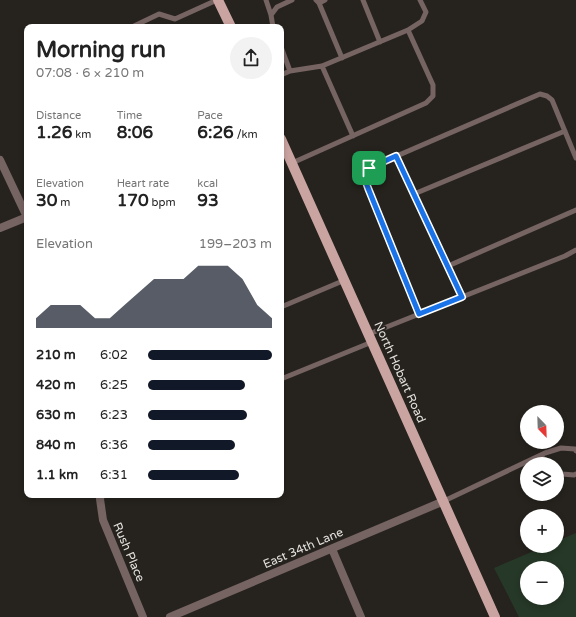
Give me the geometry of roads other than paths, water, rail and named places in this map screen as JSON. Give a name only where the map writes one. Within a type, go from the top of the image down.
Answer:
[{"type":"main road","points":[[218,0],[230,24]]},
{"type":"main road","name":"North Hobart Road","points":[[284,146],[495,617]]},
{"type":"street","points":[[0,160],[24,211]]},
{"type":"street","points":[[0,228],[24,218]]},
{"type":"street","name":"Rush Place","points":[[100,498],[103,520],[143,617]]},
{"type":"street","name":"East 34th Lane","points":[[170,617],[444,501]]},
{"type":"street","points":[[332,549],[361,617]]},
{"type":"lane","points":[[138,24],[159,14],[175,19],[218,0]]},
{"type":"lane","points":[[266,0],[272,15],[273,24]]},
{"type":"lane","points":[[272,15],[277,7],[292,0]]},
{"type":"lane","points":[[325,0],[318,1],[342,58]]},
{"type":"lane","points":[[363,0],[380,42]]},
{"type":"lane","points":[[284,74],[290,71],[322,66],[408,30],[422,21],[426,12],[420,0]]},
{"type":"lane","points":[[292,163],[426,103],[433,96],[433,85],[408,30]]},
{"type":"lane","points":[[284,55],[290,71]]},
{"type":"lane","points":[[322,66],[353,136]]},
{"type":"lane","points":[[419,314],[364,177],[369,168],[540,94],[547,96],[552,100],[576,158]]},
{"type":"lane","points":[[414,194],[565,131]]},
{"type":"lane","points":[[396,156],[462,297]]},
{"type":"lane","points":[[448,266],[576,210]]},
{"type":"lane","points":[[284,378],[371,338],[419,314],[565,256],[576,250]]},
{"type":"lane","points":[[284,306],[345,280]]},
{"type":"lane","points":[[444,501],[546,453],[561,448],[575,449],[576,451]]},
{"type":"lane","points":[[564,474],[576,474]]}]
